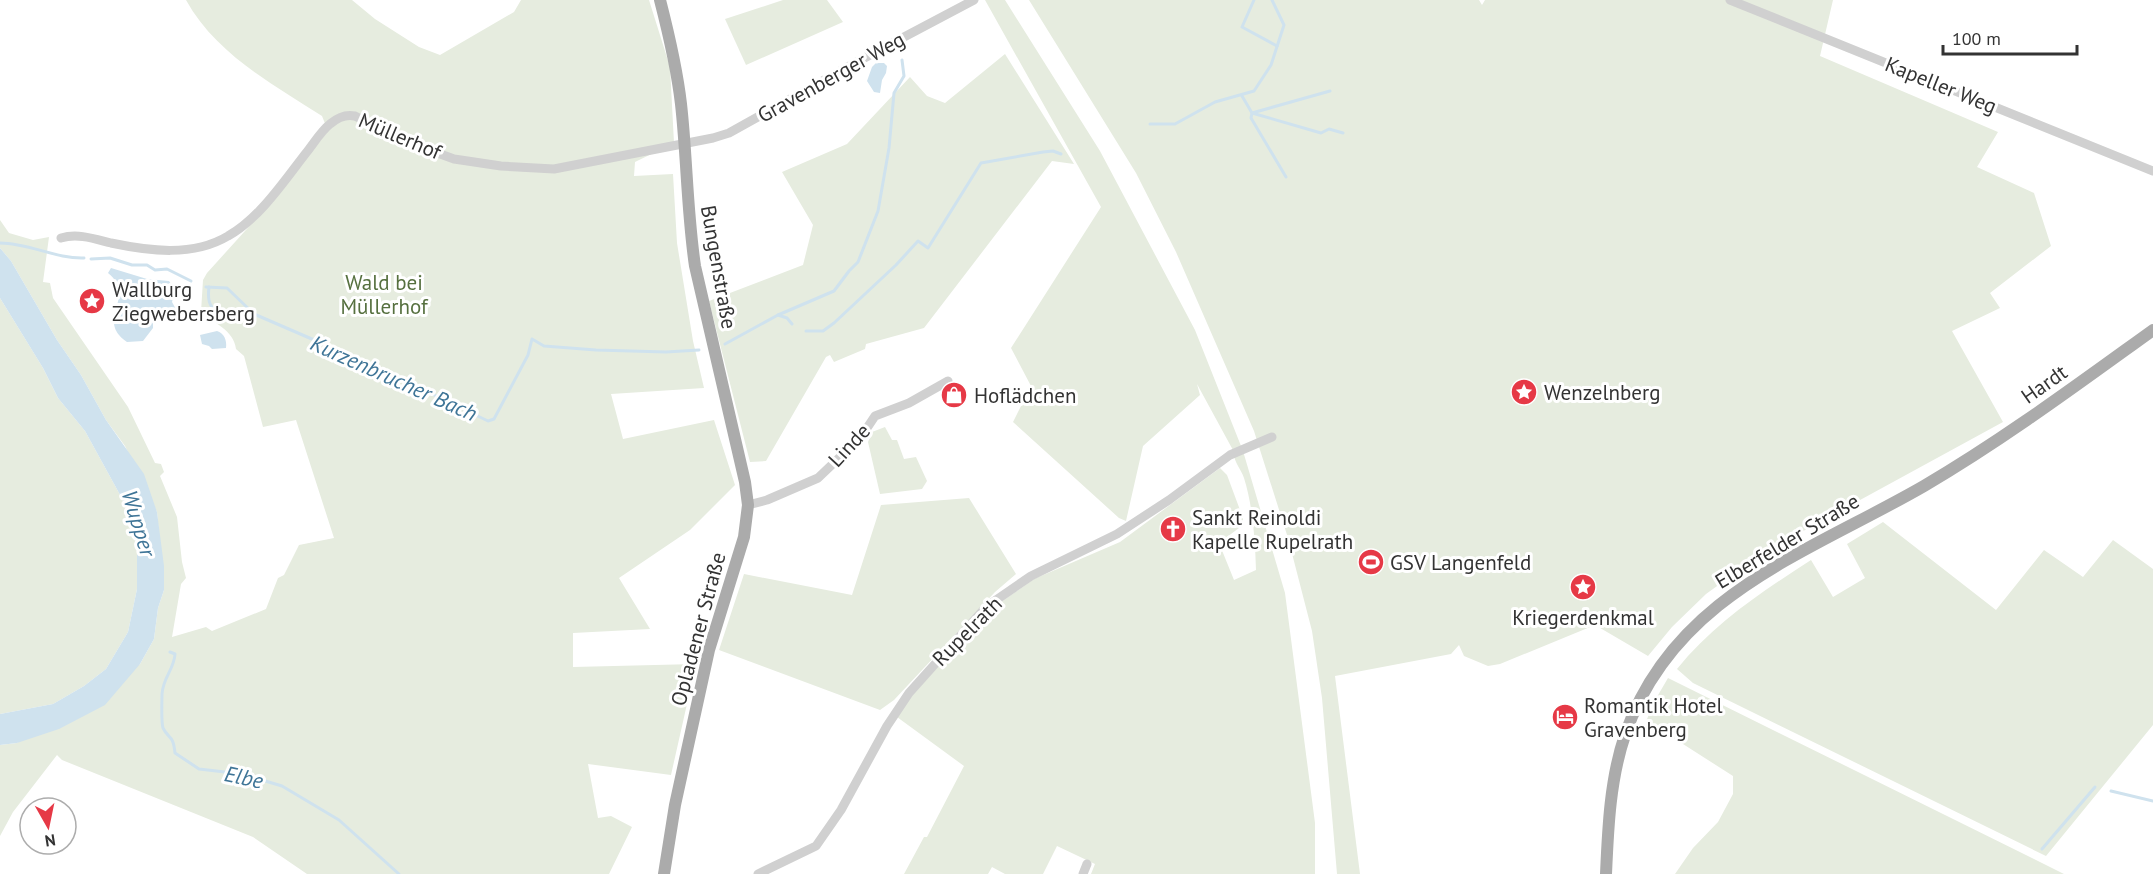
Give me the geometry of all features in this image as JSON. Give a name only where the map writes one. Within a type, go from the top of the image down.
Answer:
[{"type":"main road","name":"Bungenstraße","points":[[660,0],[674,52],[694,266],[725,395]]},
{"type":"main road","name":"Hardt","points":[[1956,468],[2153,330]]},
{"type":"main road","name":"Opladener Straße","points":[[664,874],[675,805],[710,646],[744,537],[748,505],[745,482],[725,395]]},
{"type":"main road","name":"Elberfelder Straße","points":[[1606,874],[1608,831],[1616,770],[1625,736],[1636,708],[1666,657],[1698,622],[1743,586],[1956,468]]},
{"type":"street","name":"Gravenberger Weg","points":[[684,145],[729,133],[974,0]]},
{"type":"street","name":"Kapeller Weg","points":[[1730,0],[2153,171]]},
{"type":"street","name":"Müllerhof","points":[[61,238],[83,237],[170,251],[200,248],[228,237],[245,224],[275,192],[328,125],[348,115],[355,116],[402,140],[454,159],[501,166],[554,169],[684,145]]},
{"type":"street","name":"Linde","points":[[748,505],[767,500],[818,478],[861,438],[875,416],[909,403],[948,381]]},
{"type":"street","name":"Rupelrath","points":[[758,874],[816,846],[841,810],[887,726],[909,693],[986,607],[1031,576],[1118,534],[1230,455],[1272,436]]},
{"type":"street","points":[[1083,874],[1087,864]]},
{"type":"green space","name":"Wald bei Müllerhof","points":[[186,0],[352,0],[375,19],[419,47],[440,55],[514,12],[521,0],[649,0],[670,67],[674,143],[635,162],[634,176],[673,174],[677,243],[693,341],[704,388],[611,394],[623,439],[714,420],[735,485],[690,530],[619,578],[650,629],[573,633],[573,667],[696,664],[671,775],[588,764],[598,818],[611,816],[632,827],[609,874],[307,874],[253,837],[62,760],[57,755],[25,796],[18,796],[18,806],[0,836],[0,745],[17,743],[140,664],[154,639],[158,608],[164,590],[157,512],[125,446],[106,420],[11,261],[0,248],[0,220],[9,233],[33,240],[49,237],[43,282],[50,283],[53,298],[128,407],[155,463],[161,464],[164,472],[160,476],[177,517],[186,578],[181,584],[172,637],[206,627],[212,631],[266,609],[278,578],[284,575],[299,545],[334,538],[296,420],[263,427],[244,356],[236,349],[227,332],[201,312],[203,280],[207,273],[254,221],[328,131],[322,116],[246,66],[229,52],[198,19]]},
{"type":"green space","points":[[783,0],[827,0],[843,22],[746,65],[725,19]]},
{"type":"green space","points":[[985,0],[1005,0],[1100,151],[1195,330],[1243,451],[1285,593],[1315,823],[1315,874],[1091,874],[1095,864],[1057,846],[1043,874],[1005,874],[992,867],[988,874],[904,874],[924,837],[927,837],[964,766],[897,717],[908,700],[987,612],[1034,579],[1120,542],[1220,468],[1227,475],[1243,518],[1243,525],[1219,543],[1234,580],[1256,570],[1250,500],[1244,478],[1234,452],[1197,384],[1200,395],[1143,446],[1126,521],[1119,518],[1013,422],[1031,386],[1011,348],[1101,207]]},
{"type":"green space","points":[[1029,0],[1479,0],[1482,5],[1485,0],[1833,0],[1820,56],[1998,132],[1977,167],[2034,193],[2051,246],[1990,293],[2000,308],[1952,331],[2003,422],[1763,553],[1706,594],[1672,627],[1648,656],[1595,625],[1500,664],[1488,666],[1464,656],[1459,645],[1451,654],[1335,676],[1360,874],[1337,874],[1322,698],[1312,631],[1288,538],[1254,431],[1176,252],[1136,173]]},
{"type":"green space","points":[[1005,54],[1074,164],[1052,161],[924,328],[866,344],[865,349],[834,362],[830,355],[826,357],[766,461],[750,462],[709,301],[803,265],[813,225],[782,172],[847,144],[910,77],[927,96],[945,103]]},
{"type":"green space","points":[[0,298],[43,368],[58,398],[85,431],[130,513],[137,552],[137,589],[128,632],[106,669],[84,686],[53,704],[0,714]]},
{"type":"green space","points":[[885,427],[892,440],[897,440],[904,459],[916,457],[927,481],[922,489],[880,494],[868,442],[872,432]]},
{"type":"green space","points":[[969,498],[1016,574],[995,592],[894,700],[880,710],[719,650],[744,574],[852,595],[881,505]]},
{"type":"green space","points":[[1883,522],[1996,610],[2044,550],[2083,577],[2113,540],[2153,569],[2153,725],[2046,856],[1693,683],[1677,669],[1691,652],[1723,622],[1811,560],[1833,597],[1865,578],[1847,544]]},
{"type":"green space","points":[[1668,678],[2064,874],[1675,874],[1693,848],[1718,822],[1733,794],[1733,776],[1672,737],[1645,724]]},
{"type":"water","points":[[876,63],[884,63],[887,66],[880,93],[874,92],[867,81]]},
{"type":"water","name":"Wupper","points":[[0,248],[11,261],[106,420],[144,474],[157,512],[164,566],[164,590],[158,608],[154,639],[140,664],[105,705],[59,729],[17,743],[0,745],[0,714],[53,704],[84,686],[106,669],[128,632],[137,589],[137,552],[130,513],[85,431],[58,398],[43,368],[0,298]]},
{"type":"water","points":[[111,268],[147,279],[169,281],[175,290],[172,302],[177,311],[153,319],[153,328],[143,341],[127,342],[114,325],[119,291],[116,282],[108,273]]},
{"type":"water","points":[[217,331],[222,333],[226,348],[212,349],[202,344],[200,335]]},
{"type":"waterway","points":[[1254,0],[1242,27],[1277,46]]},
{"type":"waterway","name":"Kurzenbrucher Bach","points":[[1150,124],[1175,124],[1215,102],[1254,91],[1271,65],[1284,25],[1272,0]]},
{"type":"waterway","points":[[778,315],[834,291],[858,262],[878,211],[889,148],[894,93],[904,76],[902,60]]},
{"type":"waterway","points":[[1286,177],[1251,118],[1252,113],[1330,91]]},
{"type":"waterway","points":[[1242,96],[1252,113],[1321,133],[1329,129],[1343,133]]},
{"type":"waterway","name":"Kurzenbrucher Bach","points":[[806,331],[823,331],[834,323],[896,265],[918,241],[928,248],[981,163],[1043,152],[1053,151],[1061,154]]},
{"type":"waterway","name":"Kurzenbrucher Bach","points":[[0,243],[84,258]]},
{"type":"waterway","name":"Kurzenbrucher Bach","points":[[91,259],[110,258],[132,265],[147,265],[155,270],[167,269],[191,281]]},
{"type":"waterway","name":"Kurzenbrucher Bach","points":[[206,287],[227,288],[254,314]]},
{"type":"waterway","name":"Kurzenbrucher Bach","points":[[209,287],[208,295],[213,308],[234,320],[254,314],[372,365],[488,421],[494,419],[528,355],[532,339],[544,346],[596,350],[666,352],[699,350]]},
{"type":"waterway","name":"Kurzenbrucher Bach","points":[[725,344],[778,315],[787,318],[792,324]]},
{"type":"waterway","name":"Elbe","points":[[170,652],[175,654],[163,688],[162,721],[165,732],[172,740],[175,753],[199,769],[242,774],[282,786],[339,820],[399,874]]},
{"type":"waterway","points":[[2042,849],[2095,787]]},
{"type":"waterway","points":[[2111,791],[2153,801]]},
{"type":"place","name":"Wallburg Ziegwebersberg","points":[[92,301]]},
{"type":"place","name":"Wenzelnberg","points":[[1524,392]]},
{"type":"place","name":"Hoflädchen","points":[[954,395]]},
{"type":"place","name":"Sankt Reinoldi Kapelle Rupelrath","points":[[1173,529]]},
{"type":"place","name":"GSV Langenfeld","points":[[1371,562]]},
{"type":"place","name":"Kriegerdenkmal","points":[[1583,587]]},
{"type":"place","name":"Romantik Hotel Gravenberg","points":[[1565,717]]}]
